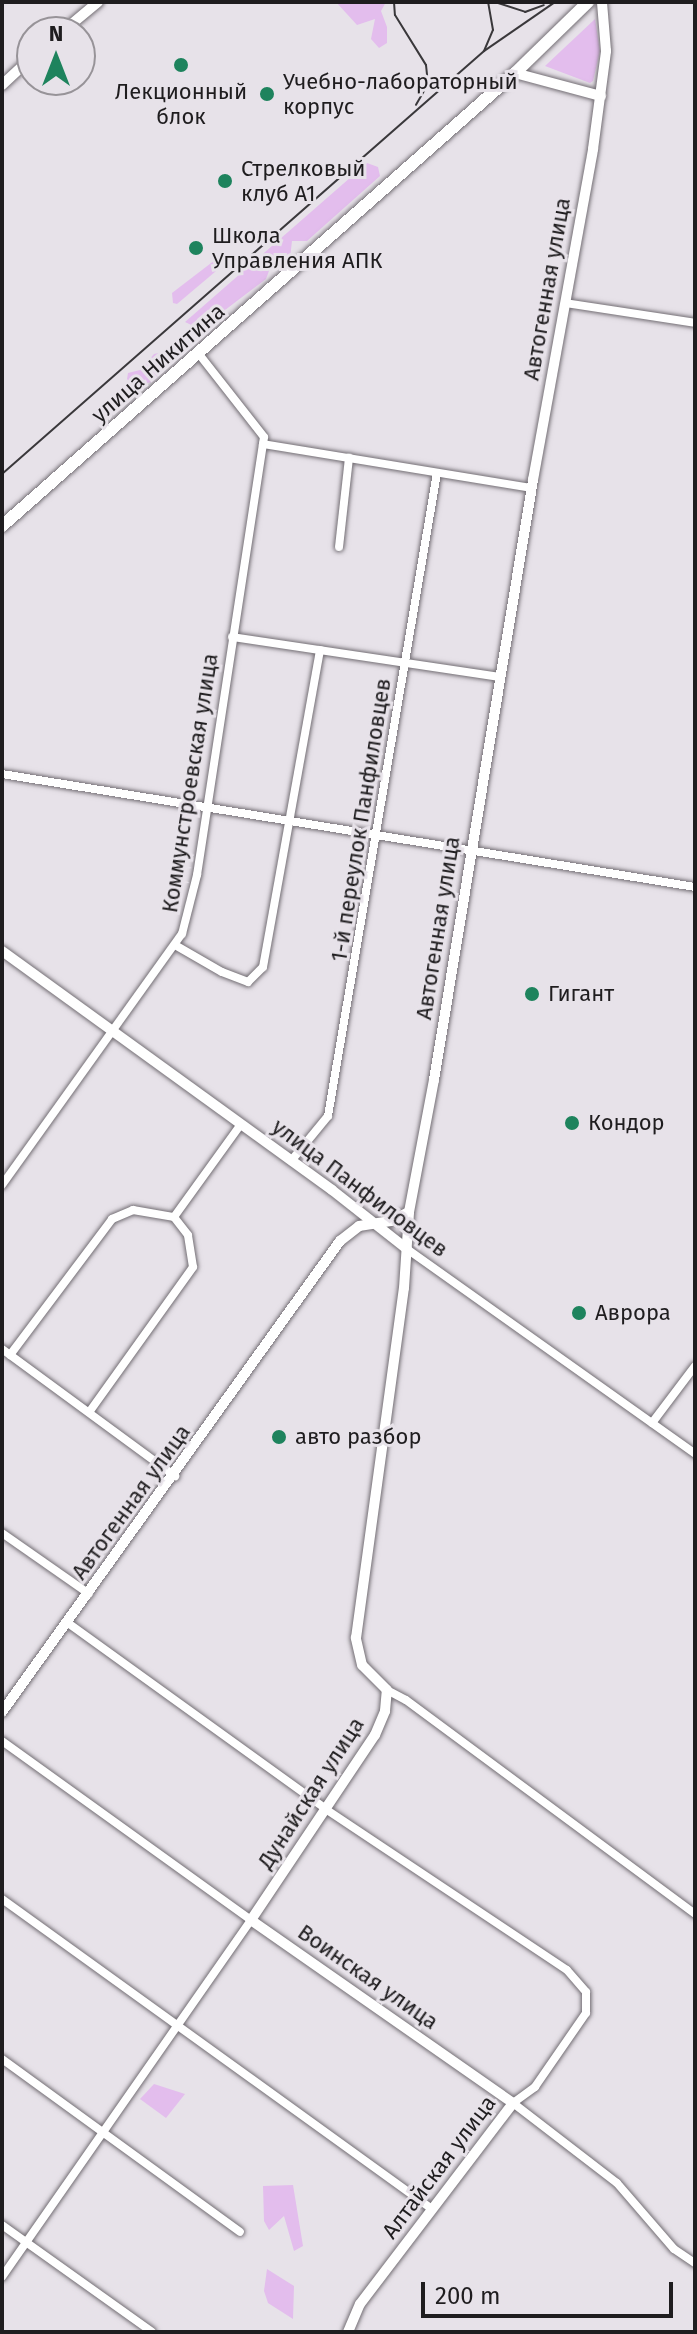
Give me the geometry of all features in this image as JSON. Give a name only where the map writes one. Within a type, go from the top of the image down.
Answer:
[{"type":"main road","name":"улица Никитина","points":[[2,526],[515,73],[588,2]]},
{"type":"street","points":[[81,16],[98,2]]},
{"type":"street","name":"Автогенная улица","points":[[2,1712],[175,1476],[340,1241],[359,1226],[409,1212],[434,1080],[531,488],[601,96],[606,51],[602,2]]},
{"type":"street","points":[[515,73],[601,96]]},
{"type":"street","points":[[565,303],[695,323]]},
{"type":"street","points":[[199,354],[264,437],[263,444],[531,488]]},
{"type":"street","name":"Коммунстроевская улица","points":[[2,1185],[182,934],[197,875],[263,444]]},
{"type":"street","points":[[339,547],[349,458]]},
{"type":"street","name":"1-й переулок Панфиловцев","points":[[291,1161],[328,1116],[437,473]]},
{"type":"street","points":[[232,637],[501,677]]},
{"type":"street","points":[[175,945],[222,972],[248,982],[263,967],[320,650]]},
{"type":"street","points":[[2,774],[695,887]]},
{"type":"street","name":"улица Панфиловцев","points":[[2,951],[241,1124],[372,1224],[695,1454]]},
{"type":"street","points":[[174,1217],[241,1124]]},
{"type":"street","points":[[90,1411],[193,1267],[188,1235],[174,1217],[133,1210],[112,1219],[6,1352],[175,1476]]},
{"type":"street","points":[[409,1212],[407,1249],[356,1638],[362,1665],[387,1690],[406,1700],[695,1914]]},
{"type":"street","points":[[652,1423],[695,1366]]},
{"type":"street","points":[[2,1533],[89,1594]]},
{"type":"street","points":[[68,1623],[327,1810]]},
{"type":"street","name":"Дунайская улица","points":[[2,2277],[179,2027],[327,1810],[375,1735],[385,1711],[387,1690]]},
{"type":"street","name":"Воинская улица","points":[[2,1741],[513,2103],[617,2183],[674,2249],[695,2263]]},
{"type":"street","name":"Алтайская улица","points":[[327,1810],[567,1970],[586,1992],[586,2013],[535,2087],[513,2103],[432,2209],[360,2304],[348,2332]]},
{"type":"street","points":[[2,1899],[432,2209]]},
{"type":"street","points":[[2,2059],[240,2232]]},
{"type":"street","points":[[2,2225],[152,2332]]},
{"type":"shaded area","points":[[336,2],[386,2],[381,11],[387,27],[387,43],[379,48],[371,39],[375,19],[357,25]]},
{"type":"shaded area","points":[[595,19],[600,51],[593,81],[590,83],[545,66]]},
{"type":"shaded area","points":[[367,163],[378,167],[380,176],[307,241],[292,241],[290,258],[276,270],[270,268],[266,279],[200,329],[185,322]]},
{"type":"shaded area","points":[[215,260],[222,266],[177,304],[173,303],[172,293]]},
{"type":"shaded area","points":[[167,351],[172,355],[172,363],[152,382],[132,386],[127,379],[128,373],[140,370],[154,354]]},
{"type":"shaded area","points":[[154,2084],[185,2094],[166,2118],[140,2099]]},
{"type":"shaded area","points":[[293,2185],[303,2246],[294,2251],[284,2216],[269,2230],[264,2221],[263,2186]]},
{"type":"shaded area","points":[[267,2269],[294,2286],[293,2319],[268,2303],[264,2291]]},
{"type":"tram line","points":[[394,2],[395,15],[426,65],[428,84],[416,105]]},
{"type":"tram line","points":[[484,51],[493,30],[488,2]]},
{"type":"tram line","points":[[495,2],[525,12],[544,5]]},
{"type":"tram line","points":[[2,474],[484,51],[555,2]]},
{"type":"place","name":"Лекционный блок","points":[[181,65]]},
{"type":"place","name":"Учебно-лабораторный корпус","points":[[267,94]]},
{"type":"place","name":"Стрелковый клуб А1","points":[[225,181]]},
{"type":"place","name":"Школа Управления АПК","points":[[196,248]]},
{"type":"place","name":"Гигант","points":[[532,994]]},
{"type":"place","name":"Кондор","points":[[572,1123]]},
{"type":"place","name":"Аврора","points":[[579,1313]]},
{"type":"place","name":"авто разбор","points":[[279,1437]]}]
